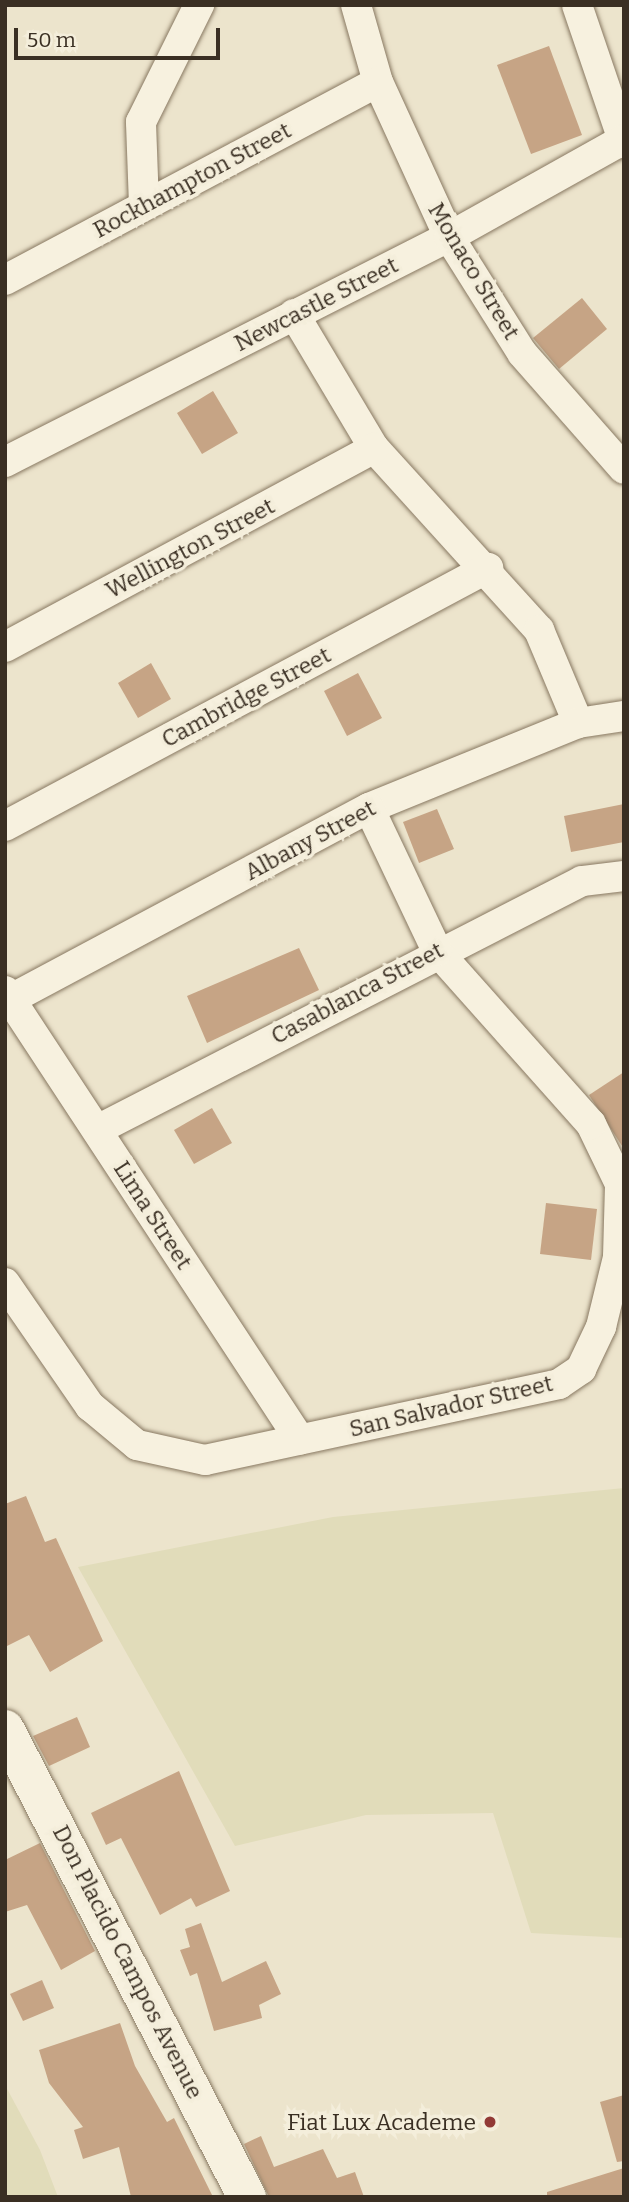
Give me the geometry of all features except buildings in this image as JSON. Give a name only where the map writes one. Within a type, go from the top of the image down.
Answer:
[{"type":"main road","name":"Don Placido Campos Avenue","points":[[5,1729],[247,2197]]},
{"type":"street","points":[[144,205],[141,122],[198,5]]},
{"type":"street","name":"Monaco Street","points":[[356,5],[378,82],[449,237],[522,352],[624,469]]},
{"type":"street","points":[[577,5],[623,141]]},
{"type":"street","name":"Rockhampton Street","points":[[5,280],[378,82]]},
{"type":"street","name":"Newcastle Street","points":[[5,463],[449,237],[623,141]]},
{"type":"street","points":[[294,314],[374,448],[488,568],[539,630],[578,723]]},
{"type":"street","name":"Wellington Street","points":[[5,647],[374,448]]},
{"type":"street","name":"Cambridge Street","points":[[5,826],[488,568]]},
{"type":"street","name":"Albany Street","points":[[8,995],[369,808],[578,723],[624,716]]},
{"type":"street","name":"San Salvador Street","points":[[5,1283],[90,1406],[137,1445],[205,1460],[559,1384],[581,1369],[601,1327],[618,1257],[620,1184],[591,1124],[438,951],[369,808]]},
{"type":"street","name":"Casablanca Street","points":[[97,1129],[438,951],[582,881],[624,876]]},
{"type":"street","name":"Lima Street","points":[[8,995],[300,1440]]},
{"type":"shaded area","points":[[624,1488],[624,1938],[531,1933],[493,1813],[366,1815],[235,1846],[78,1567],[333,1517]]},
{"type":"shaded area","points":[[5,2085],[40,2150],[58,2197],[5,2197]]},
{"type":"place","name":"Fiat Lux Academe","points":[[490,2122]]}]
